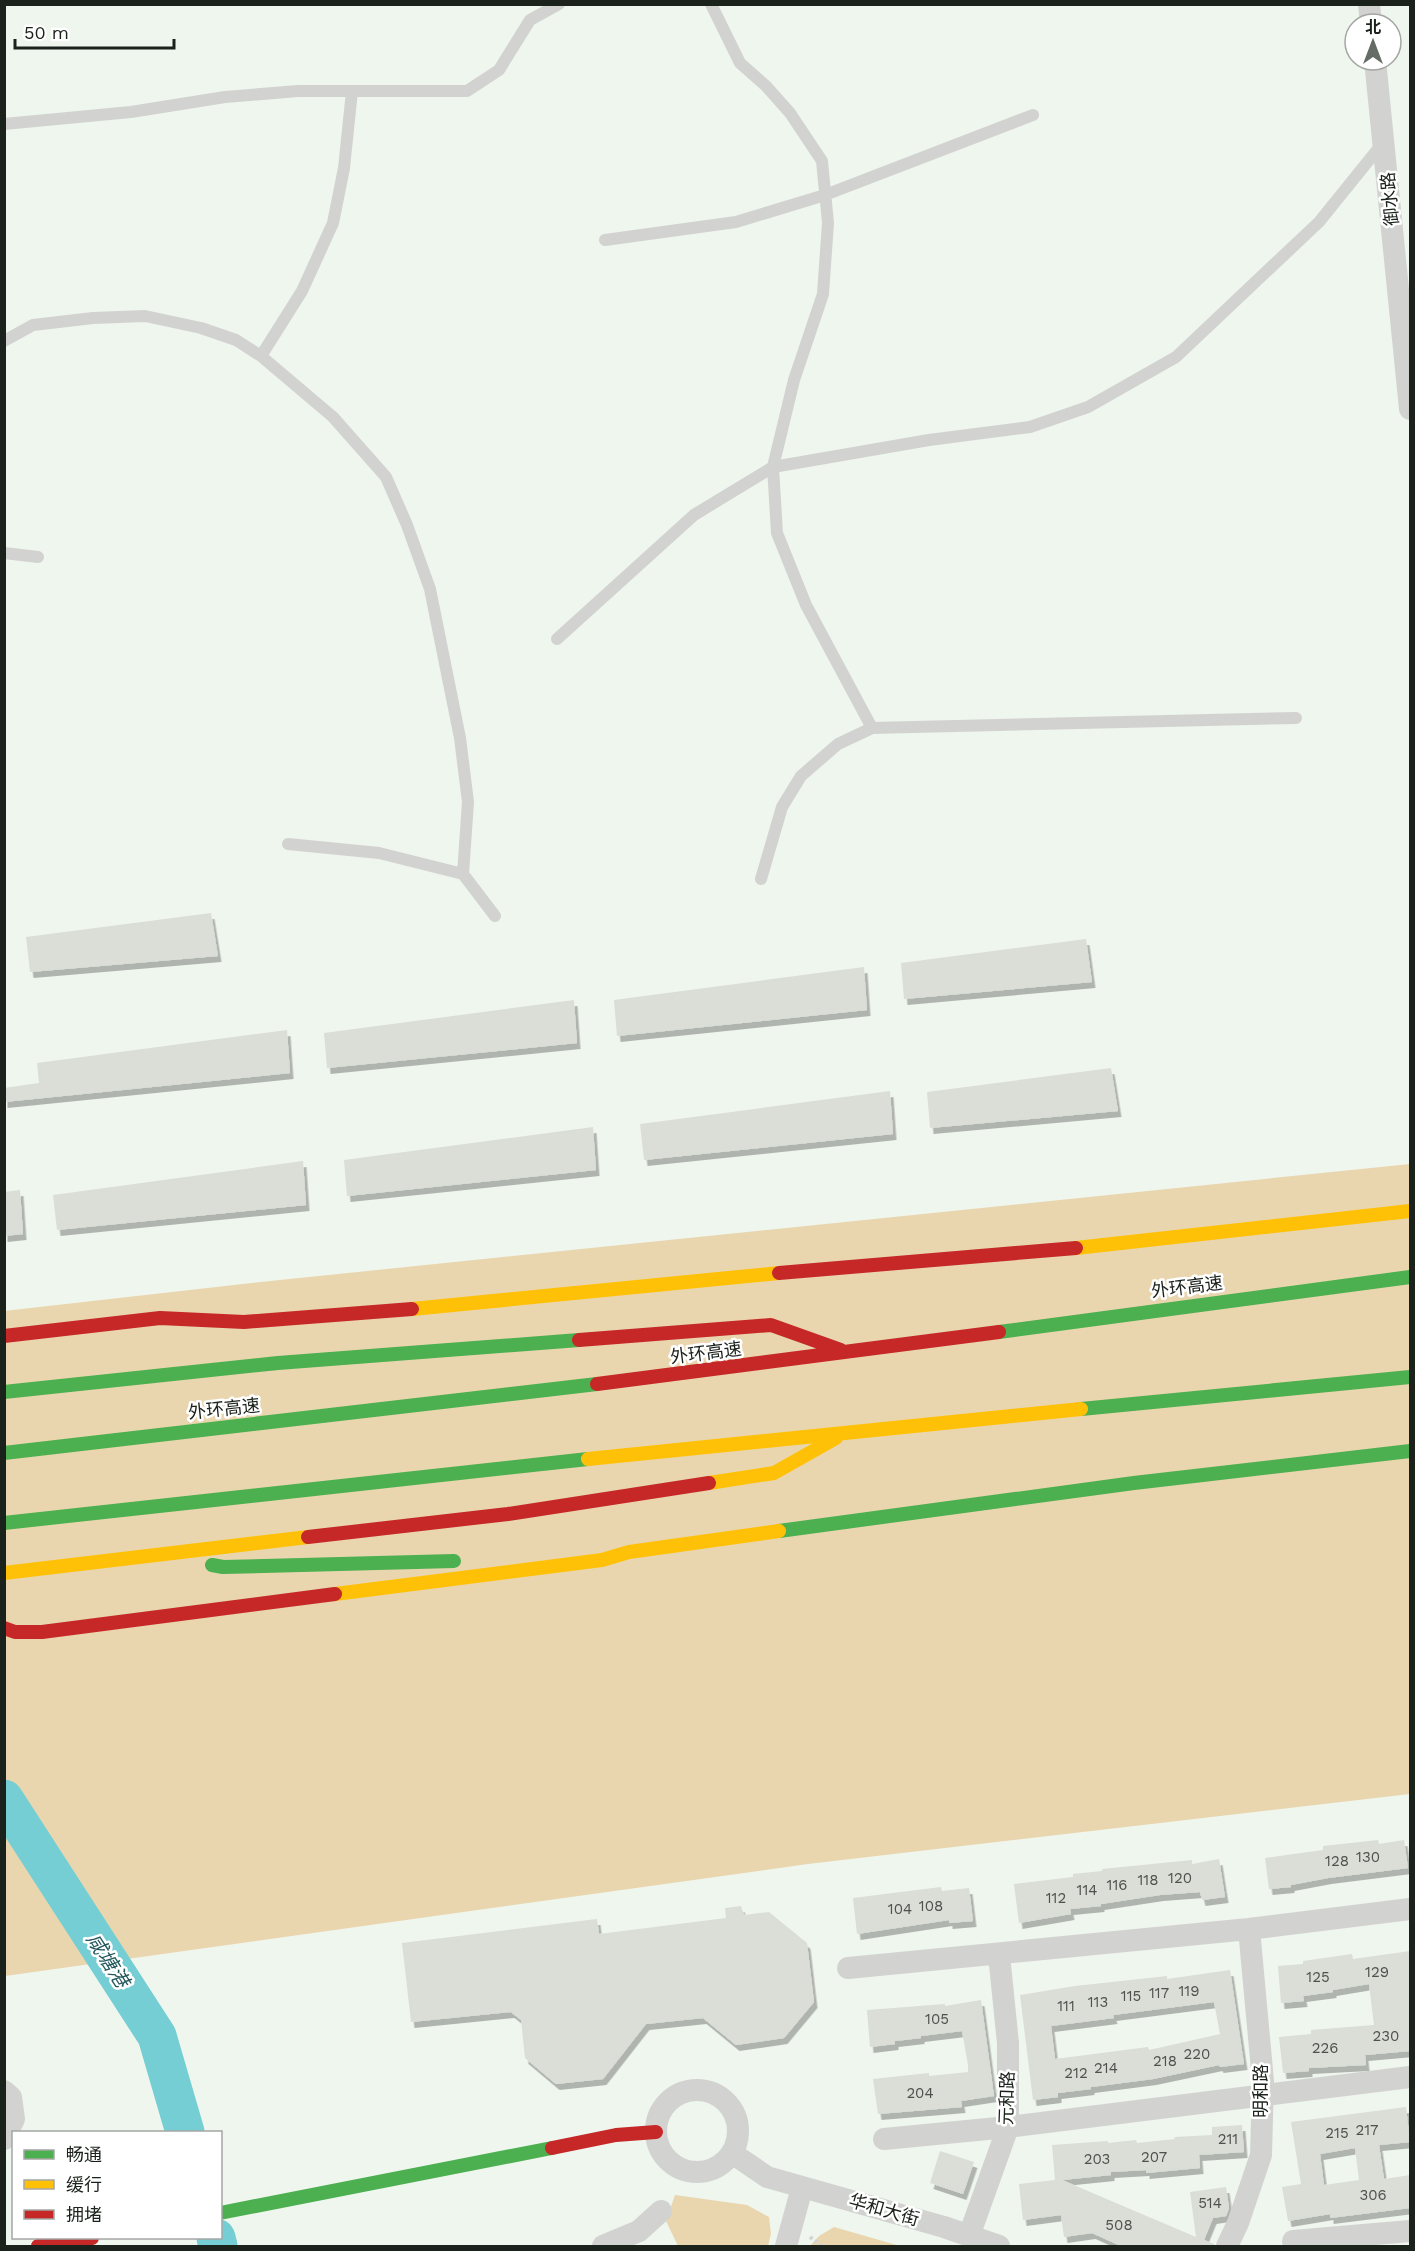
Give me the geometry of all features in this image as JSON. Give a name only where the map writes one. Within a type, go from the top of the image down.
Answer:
[{"type":"main road","points":[[4,1336],[160,1318],[244,1322],[351,1315],[722,1278],[1028,1253],[1410,1211]]},
{"type":"main road","name":"外环高速","points":[[10,1452],[548,1390],[1410,1277]]},
{"type":"main road","points":[[190,1334],[244,1322]]},
{"type":"main road","points":[[4,1392],[348,1357],[771,1325],[849,1352]]},
{"type":"main road","points":[[280,1349],[348,1357]]},
{"type":"main road","points":[[4,1523],[405,1477],[1410,1377]]},
{"type":"main road","points":[[4,1573],[507,1515],[774,1473],[845,1432]]},
{"type":"main road","points":[[4,1628],[15,1632],[42,1632],[602,1560],[629,1552],[1134,1483],[1410,1451]]},
{"type":"main road","points":[[511,1558],[600,1550],[629,1552]]},
{"type":"main road","points":[[154,1555],[223,1567],[469,1560]]},
{"type":"main road","points":[[222,2213],[616,2135],[656,2132]]},
{"type":"main road","points":[[38,2247],[86,2239]]},
{"type":"street","name":"御水路","points":[[1376,72],[1410,409]]},
{"type":"street","points":[[848,1968],[1249,1929],[1410,1909]]},
{"type":"street","name":"明和路","points":[[1227,2247],[1238,2223],[1261,2155],[1262,2095],[1259,2018],[1249,1929]]},
{"type":"street","name":"元和路","points":[[969,2236],[1008,2127],[1008,2043],[999,1955]]},
{"type":"street","points":[[884,2139],[1008,2127],[1410,2076]]},
{"type":"street","points":[[699,2090],[710,2092],[722,2099],[735,2117],[738,2137],[732,2153],[726,2160],[714,2169],[694,2172],[684,2171],[672,2164],[659,2148],[656,2132],[658,2117],[675,2096],[699,2090]]},
{"type":"street","points":[[4,2091],[11,2097],[14,2120],[4,2139]]},
{"type":"street","name":"华和大街","points":[[732,2153],[767,2177],[969,2236],[999,2247]]},
{"type":"street","points":[[786,2247],[802,2188]]},
{"type":"street","points":[[603,2247],[639,2231],[661,2211]]},
{"type":"street","points":[[1293,2241],[1410,2231]]},
{"type":"lane","points":[[4,124],[130,112],[225,97],[298,91],[467,91],[499,70],[530,20],[559,4]]},
{"type":"lane","points":[[711,4],[740,63],[766,86],[790,113],[822,161],[828,223],[823,294],[794,380],[773,467],[777,533],[806,605],[872,728]]},
{"type":"lane","points":[[261,356],[302,291],[333,223],[344,168],[352,91]]},
{"type":"lane","points":[[605,240],[736,222],[825,195],[1033,115]]},
{"type":"lane","points":[[557,639],[694,515],[773,467],[929,440],[1030,427],[1088,407],[1176,357],[1319,222],[1385,141]]},
{"type":"lane","points":[[4,341],[33,326],[93,318],[145,316],[201,328],[236,340],[261,356],[333,417],[386,477],[407,525],[430,589],[460,738],[468,802],[463,874]]},
{"type":"lane","points":[[4,553],[38,557]]},
{"type":"lane","points":[[761,879],[782,807],[801,776],[838,744],[872,728],[1296,718]]},
{"type":"lane","points":[[288,844],[379,853],[463,874],[495,916]]},
{"type":"shaded area","points":[[1410,1164],[1410,1794],[808,1864],[5,1976],[4,1311],[270,1281]]},
{"type":"shaded area","points":[[675,2195],[747,2205],[769,2217],[771,2234],[768,2246],[678,2246],[666,2221]]},
{"type":"shaded area","points":[[834,2227],[900,2246],[810,2246],[819,2236]]},
{"type":"building","points":[[211,913],[218,956],[30,972],[26,937]]},
{"type":"building","points":[[1086,939],[1092,982],[904,999],[901,963]]},
{"type":"building","points":[[864,967],[867,1010],[617,1036],[614,1000]]},
{"type":"building","points":[[574,1000],[577,1043],[327,1068],[324,1033]]},
{"type":"building","points":[[287,1030],[290,1073],[4,1102],[4,1088],[39,1083],[37,1063]]},
{"type":"building","points":[[1111,1068],[1118,1111],[930,1128],[927,1092]]},
{"type":"building","points":[[890,1091],[893,1134],[644,1160],[640,1124]]},
{"type":"building","points":[[593,1127],[596,1170],[347,1196],[344,1160]]},
{"type":"building","points":[[303,1161],[306,1205],[57,1230],[53,1195]]},
{"type":"building","points":[[20,1190],[23,1234],[4,1236],[4,1192]]},
{"type":"building","points":[[1378,1840],[1379,1844],[1404,1840],[1408,1868],[1328,1878],[1291,1885],[1291,1887],[1269,1889],[1265,1858],[1323,1850],[1323,1846]]},
{"type":"building","points":[[1219,1859],[1225,1897],[1202,1900],[1200,1892],[1160,1895],[1101,1904],[1101,1906],[1070,1909],[1071,1914],[1019,1923],[1014,1884],[1073,1877],[1073,1874],[1102,1871],[1102,1869],[1192,1860],[1192,1864]]},
{"type":"building","points":[[941,1887],[942,1891],[969,1888],[973,1921],[949,1923],[949,1920],[857,1934],[853,1898]]},
{"type":"building","points":[[741,1906],[744,1915],[769,1912],[807,1943],[814,2002],[784,2038],[736,2045],[703,2018],[646,2024],[603,2079],[556,2084],[525,2058],[521,2020],[511,2012],[411,2022],[402,1943],[597,1919],[599,1934],[726,1918],[725,1908]]},
{"type":"building","points":[[1410,1951],[1410,2051],[1365,2055],[1366,2065],[1309,2068],[1309,2071],[1283,2073],[1279,2037],[1311,2034],[1311,2030],[1374,2025],[1369,1984],[1303,1996],[1304,2001],[1281,2003],[1278,1966],[1303,1964],[1303,1961],[1352,1954],[1353,1959]]},
{"type":"building","points":[[1230,1970],[1244,2064],[1220,2067],[1219,2065],[1153,2079],[1058,2093],[1058,2097],[1033,2100],[1020,1995],[1075,1986],[1167,1976],[1167,1979]],"holes":[[[1214,2002],[1220,2034],[1149,2050],[1148,2047],[1055,2059],[1051,2026],[1114,2018],[1113,2015]]]},
{"type":"building","points":[[981,2000],[994,2096],[961,2101],[962,2107],[878,2114],[873,2079],[929,2073],[929,2076],[968,2072],[968,2065],[962,2031],[921,2036],[921,2038],[895,2041],[895,2044],[870,2047],[867,2010],[945,2004],[945,2006]]},
{"type":"building","points":[[1406,2107],[1410,2142],[1379,2145],[1384,2179],[1410,2175],[1410,2208],[1330,2218],[1330,2214],[1288,2221],[1282,2187],[1301,2184],[1291,2122]],"holes":[[[1355,2148],[1359,2180],[1324,2185],[1320,2154]]]},
{"type":"building","points":[[1242,2125],[1244,2152],[1199,2155],[1200,2168],[1146,2173],[1146,2170],[1111,2172],[1111,2175],[1062,2180],[1196,2237],[1190,2192],[1226,2187],[1229,2208],[1226,2216],[1213,2218],[1204,2240],[1214,2244],[1214,2247],[1123,2247],[1092,2233],[1064,2237],[1061,2215],[1023,2220],[1019,2184],[1055,2180],[1052,2145],[1136,2140],[1137,2143],[1175,2139],[1174,2137],[1212,2135],[1212,2127]]},
{"type":"building","points":[[940,2151],[974,2162],[963,2194],[930,2183]]},
{"type":"waterway","name":"咸塘港","points":[[4,1799],[157,2036],[185,2131]]},
{"type":"waterway","name":"咸塘港","points":[[216,2239],[218,2246]]},
{"type":"traffic: fast","points":[[999,1332],[1410,1277]]},
{"type":"traffic: fast","points":[[4,1392],[278,1363],[579,1340]]},
{"type":"traffic: fast","points":[[1081,1409],[1410,1377]]},
{"type":"traffic: fast","points":[[4,1453],[597,1384]]},
{"type":"traffic: fast","points":[[779,1531],[1134,1483],[1410,1451]]},
{"type":"traffic: fast","points":[[4,1523],[588,1459]]},
{"type":"traffic: fast","points":[[212,1565],[223,1567],[454,1561]]},
{"type":"traffic: fast","points":[[222,2213],[552,2148]]},
{"type":"traffic: slow","points":[[1076,1248],[1410,1211]]},
{"type":"traffic: slow","points":[[412,1309],[779,1273]]},
{"type":"traffic: slow","points":[[588,1459],[1081,1409]]},
{"type":"traffic: slow","points":[[709,1483],[774,1473],[836,1438]]},
{"type":"traffic: slow","points":[[335,1594],[602,1560],[629,1552],[779,1531]]},
{"type":"traffic: slow","points":[[4,1573],[308,1537]]},
{"type":"traffic: jam","points":[[779,1273],[1076,1248]]},
{"type":"traffic: jam","points":[[4,1336],[160,1318],[244,1322],[412,1309]]},
{"type":"traffic: jam","points":[[579,1340],[771,1325],[841,1350]]},
{"type":"traffic: jam","points":[[597,1384],[999,1332]]},
{"type":"traffic: jam","points":[[308,1537],[508,1514],[709,1483]]},
{"type":"traffic: jam","points":[[4,1628],[15,1632],[42,1632],[335,1594]]},
{"type":"traffic: jam","points":[[552,2148],[616,2135],[656,2132]]},
{"type":"traffic: jam","points":[[38,2246],[85,2239]]}]
